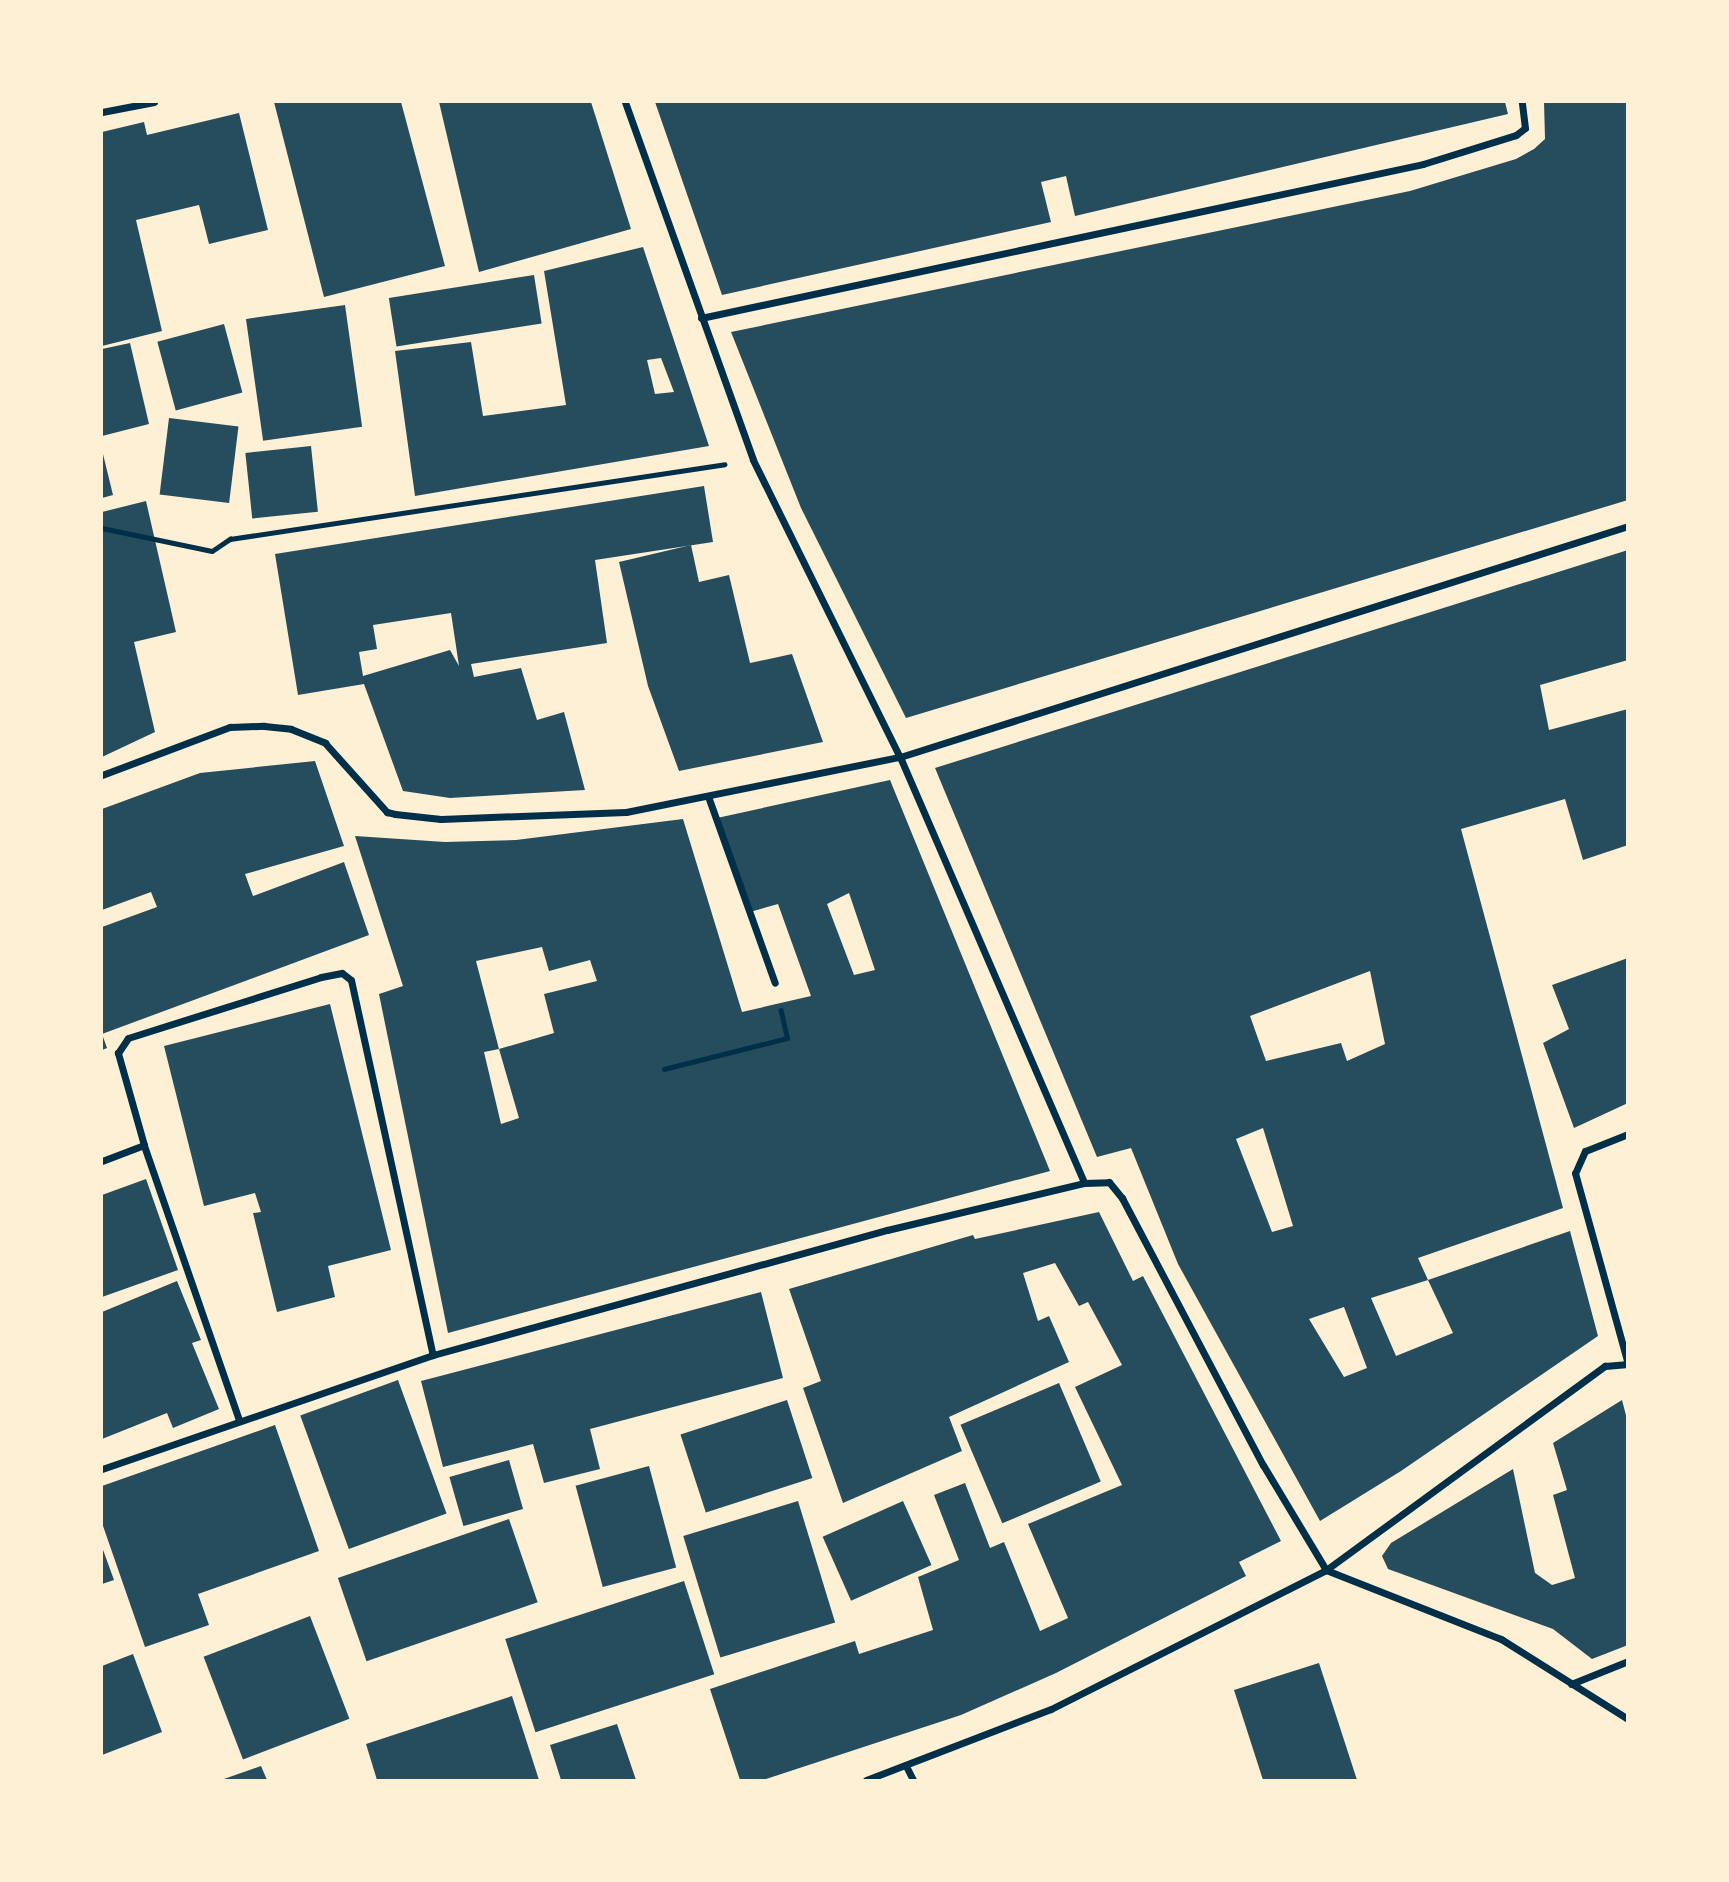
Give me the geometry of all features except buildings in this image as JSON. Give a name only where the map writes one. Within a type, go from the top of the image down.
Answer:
[{"type":"street","points":[[102,112],[153,102]]},
{"type":"street","points":[[625,102],[753,460],[900,757],[1084,1184]]},
{"type":"street","points":[[701,318],[1450,157],[1516,135],[1525,128],[1522,102]]},
{"type":"street","points":[[102,775],[230,727],[279,727],[325,743],[387,812],[441,819],[626,812],[709,799],[900,757],[1628,526]]},
{"type":"street","points":[[709,799],[775,983]]},
{"type":"street","points":[[239,1420],[144,1145],[118,1053],[124,1040],[314,979],[346,975],[355,993],[433,1355]]},
{"type":"street","points":[[866,1780],[1051,1709],[1326,1570],[1605,1366],[1628,1364],[1575,1174],[1585,1151],[1628,1135]]},
{"type":"street","points":[[102,1161],[144,1145]]},
{"type":"street","points":[[102,1469],[433,1355],[887,1230],[1084,1184],[1109,1182],[1122,1198],[1263,1465],[1326,1570],[1501,1639],[1628,1719]]},
{"type":"street","points":[[1571,1684],[1628,1661]]},
{"type":"street","points":[[906,1766],[914,1780]]},
{"type":"path","points":[[102,528],[212,551],[230,539],[753,460]]},
{"type":"path","points":[[664,1069],[787,1038],[775,983]]}]
